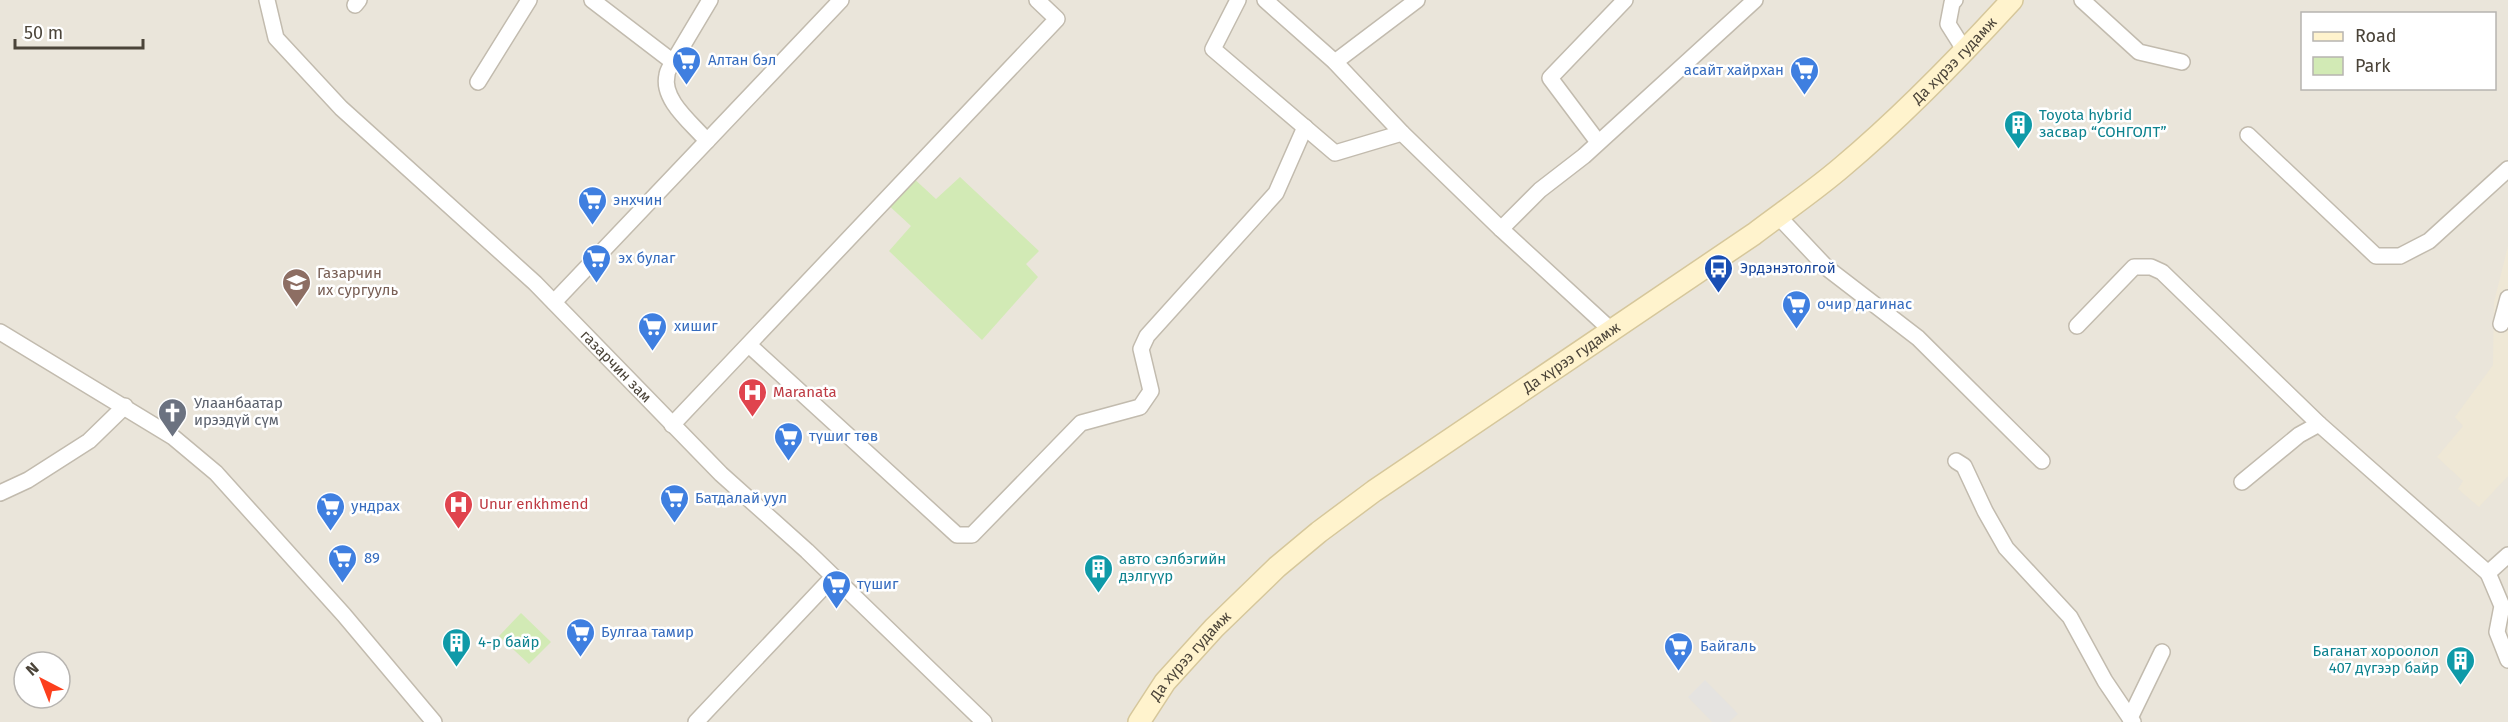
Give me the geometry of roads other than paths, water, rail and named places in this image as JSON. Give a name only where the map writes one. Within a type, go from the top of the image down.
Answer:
[{"type":"main road","name":"Да хүрээ гудамж","points":[[1139,722],[1165,682],[1214,627],[1276,567],[1374,491],[1778,216],[1867,146],[1965,51],[2012,0]]},
{"type":"street","name":"газарчин зам","points":[[267,0],[276,38],[341,108],[554,302],[721,474],[807,551],[832,578],[984,722]]},
{"type":"street","points":[[478,82],[529,0]]},
{"type":"street","points":[[592,0],[673,62]]},
{"type":"street","points":[[707,141],[675,104],[668,92],[666,76],[710,0]]},
{"type":"street","points":[[554,302],[841,0]]},
{"type":"street","points":[[672,425],[1057,20],[1037,0]]},
{"type":"street","points":[[1238,0],[1214,49],[1335,153],[1402,133]]},
{"type":"street","points":[[1265,0],[1335,62],[1402,133],[1611,330]]},
{"type":"street","points":[[1335,62],[1417,0]]},
{"type":"street","points":[[1598,142],[1550,78],[1625,0]]},
{"type":"street","points":[[1501,228],[1540,190],[1598,142],[1755,0]]},
{"type":"street","points":[[1955,0],[1948,24],[1965,51]]},
{"type":"street","points":[[2082,0],[2139,52],[2182,62]]},
{"type":"street","points":[[749,345],[957,535],[972,535],[1081,423],[1140,407],[1151,391],[1142,349],[1147,336],[1276,193],[1305,127]]},
{"type":"street","points":[[2247,135],[2376,256],[2400,255],[2429,240],[2508,169]]},
{"type":"street","points":[[1778,216],[1827,268],[1918,338],[2042,461]]},
{"type":"street","points":[[2077,326],[2134,267],[2151,267],[2162,272],[2319,424],[2488,573],[2502,606],[2497,632],[2508,660]]},
{"type":"street","points":[[2501,324],[2508,298]]},
{"type":"street","points":[[0,332],[174,437],[216,473],[344,615],[434,722]]},
{"type":"street","points":[[0,493],[28,480],[89,441],[125,406]]},
{"type":"street","points":[[2242,482],[2299,435],[2319,424]]},
{"type":"street","points":[[1956,460],[1964,466],[1984,511],[2006,548],[2070,617],[2105,681],[2132,720]]},
{"type":"street","points":[[2488,573],[2508,555]]},
{"type":"street","points":[[696,722],[832,578]]},
{"type":"street","points":[[2132,720],[2162,652]]},
{"type":"place","name":"Алтан бэл","points":[[687,86]]},
{"type":"place","name":"асайт хайрхан","points":[[1805,96]]},
{"type":"place","name":"Toyota hybrid засвар “СОНГОЛТ”","points":[[2018,150]]},
{"type":"place","name":"энхчин","points":[[592,226]]},
{"type":"place","name":"эх булаг","points":[[597,284]]},
{"type":"place","name":"Эрдэнэтолгой","points":[[1719,294]]},
{"type":"place","name":"Газарчин их сургууль","points":[[296,308]]},
{"type":"place","name":"очир дагинас","points":[[1796,330]]},
{"type":"place","name":"хишиг","points":[[653,352]]},
{"type":"place","name":"Maranata","points":[[752,418]]},
{"type":"place","name":"Улаанбаатар ирээдүй сүм","points":[[173,438]]},
{"type":"place","name":"түшиг төв","points":[[788,462]]},
{"type":"place","name":"Батдалай уул","points":[[674,524]]},
{"type":"place","name":"Unur enkhmend","points":[[458,530]]},
{"type":"place","name":"ундрах","points":[[330,532]]},
{"type":"place","name":"89","points":[[343,584]]},
{"type":"place","name":"авто сэлбэгийн дэлгүүр","points":[[1098,594]]},
{"type":"place","name":"түшиг","points":[[836,610]]},
{"type":"place","name":"Булгаа тамир","points":[[580,658]]},
{"type":"place","name":"4-р байр","points":[[457,668]]},
{"type":"place","name":"Байгаль","points":[[1679,672]]},
{"type":"place","name":"Баганат хороолол 407 дүгээр байр","points":[[2460,686]]}]
